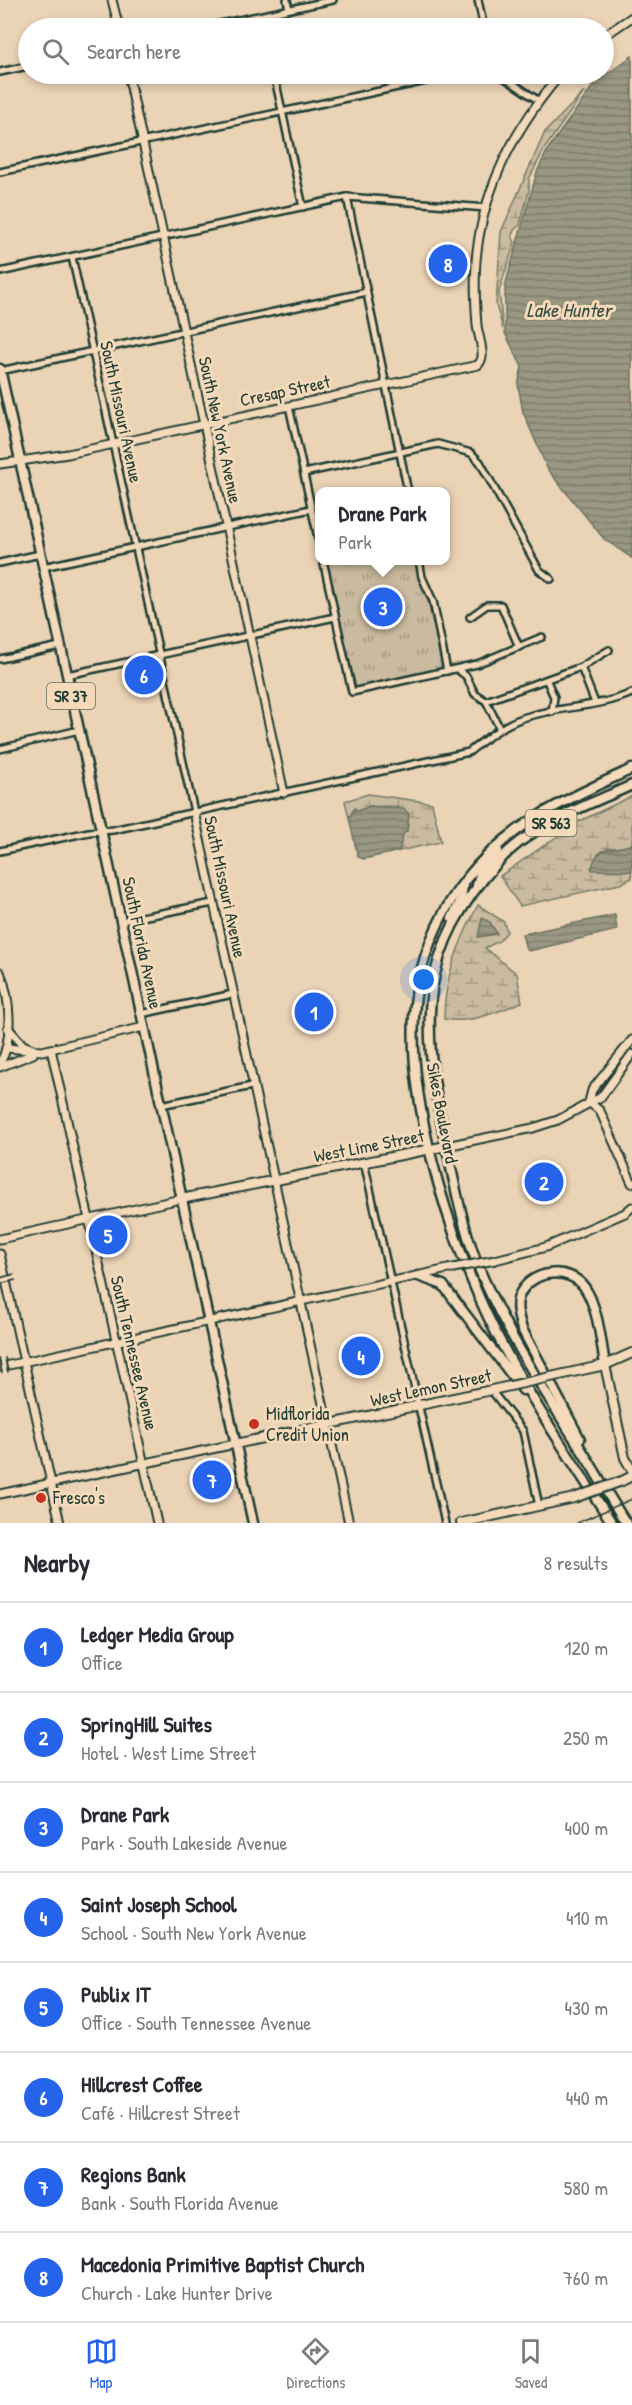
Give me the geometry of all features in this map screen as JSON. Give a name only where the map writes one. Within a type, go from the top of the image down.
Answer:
[{"type":"main road","name":"South Florida Avenue","points":[[0,370],[253,1523]]},
{"type":"main road","name":"Sikes Boulevard","points":[[612,1523],[496,1334],[475,1286],[457,1242],[429,1149],[413,1052],[418,984],[439,925],[464,883],[504,840],[523,824],[566,800],[632,769]]},
{"type":"main road","name":"Sikes Boulevard","points":[[626,1523],[545,1393],[484,1279],[470,1242],[446,1146],[432,1076],[428,1042],[429,1007],[440,954],[453,926],[476,890],[500,860],[525,838],[556,820],[632,785]]},
{"type":"main road","points":[[476,890],[480,874],[504,840]]},
{"type":"main road","points":[[440,954],[438,949],[461,900],[464,883]]},
{"type":"main road","name":"West Lime Street","points":[[181,1199],[446,1146]]},
{"type":"main road","points":[[592,1467],[522,1329],[518,1312],[519,1296],[528,1285],[539,1277],[556,1272],[572,1276],[584,1287],[592,1302],[625,1458],[632,1470]]},
{"type":"main road","points":[[418,1276],[443,1285],[547,1420]]},
{"type":"main road","name":"West Lemon Street","points":[[235,1444],[605,1365],[632,1353]]},
{"type":"main road","points":[[460,1523],[574,1498],[632,1476]]},
{"type":"street","points":[[112,0],[116,18]]},
{"type":"street","points":[[287,0],[289,9]]},
{"type":"street","points":[[250,18],[333,0]]},
{"type":"street","points":[[478,0],[482,18]]},
{"type":"street","points":[[614,29],[632,17]]},
{"type":"street","points":[[0,72],[18,68]]},
{"type":"street","name":"South New York Avenue","points":[[130,84],[284,793]]},
{"type":"street","points":[[276,84],[303,207]]},
{"type":"street","points":[[0,172],[412,84]]},
{"type":"street","points":[[514,84],[539,101]]},
{"type":"street","points":[[0,272],[347,198],[486,208],[500,166],[539,101],[553,84]]},
{"type":"street","points":[[347,198],[407,487]]},
{"type":"street","name":"Cresap Street","points":[[0,464],[112,444],[475,366],[482,358],[475,291],[477,250],[486,208]]},
{"type":"street","name":"South Missouri Avenue","points":[[72,257],[349,1523]]},
{"type":"street","points":[[0,370],[367,292]]},
{"type":"street","points":[[289,406],[315,524]]},
{"type":"street","points":[[304,473],[443,444],[476,456],[539,570],[551,579]]},
{"type":"street","points":[[43,567],[311,508]]},
{"type":"street","points":[[0,563],[40,554]]},
{"type":"street","points":[[324,565],[352,692],[487,661],[542,638]]},
{"type":"street","points":[[420,565],[422,577],[433,601],[447,671]]},
{"type":"street","points":[[470,617],[487,606],[501,605],[519,647]]},
{"type":"street","points":[[67,675],[335,617]]},
{"type":"street","points":[[0,659],[60,646]]},
{"type":"street","points":[[486,701],[581,667],[609,650]]},
{"type":"street","points":[[581,667],[595,703]]},
{"type":"street","points":[[457,669],[466,676],[475,694],[486,701],[499,728]]},
{"type":"street","points":[[547,681],[554,698],[552,712]]},
{"type":"street","points":[[0,851],[101,830],[113,830],[469,752],[499,728],[532,715],[581,708],[632,693]]},
{"type":"street","points":[[0,748],[79,730]]},
{"type":"street","points":[[121,921],[213,903]]},
{"type":"street","points":[[0,972],[6,990],[8,1028],[6,1048],[0,1065]]},
{"type":"street","points":[[141,1014],[233,994]]},
{"type":"street","points":[[0,1065],[41,1051],[144,1027]]},
{"type":"street","points":[[8,1028],[27,1048],[41,1051]]},
{"type":"street","points":[[632,1040],[592,1090],[589,1102],[600,1111],[632,1183]]},
{"type":"street","points":[[6,1048],[41,1051]]},
{"type":"street","name":"South Tennessee Avenue","points":[[51,1049],[157,1523]]},
{"type":"street","name":"West Lime Street","points":[[446,1146],[533,1128],[558,1120],[601,1097],[632,1054]]},
{"type":"street","points":[[160,1105],[252,1086]]},
{"type":"street","points":[[364,1162],[446,1523]]},
{"type":"street","points":[[0,1239],[181,1199]]},
{"type":"street","points":[[2,1358],[3,1370],[24,1362],[116,1341],[495,1260],[558,1243],[625,1213],[632,1207]]},
{"type":"street","points":[[0,1254],[60,1523]]},
{"type":"street","points":[[0,1281],[15,1277]]},
{"type":"street","points":[[491,1390],[523,1431],[539,1506]]},
{"type":"street","points":[[0,1494],[235,1444]]},
{"type":"green space","points":[[584,92],[545,148],[529,179],[529,191],[520,225],[514,230],[512,236],[515,242],[499,291],[503,329],[496,305],[501,232],[545,132]]},
{"type":"green space","points":[[327,565],[420,565],[443,668],[356,688]]},
{"type":"green space","points":[[368,794],[432,803],[441,842],[399,851],[403,834],[407,831],[409,814],[390,806],[357,811],[354,809],[349,818],[345,801]]},
{"type":"green space","points":[[632,796],[632,844],[622,848],[607,848],[591,868],[631,871],[632,878],[620,884],[520,906],[500,876],[578,822]]},
{"type":"green space","points":[[478,905],[504,922],[507,932],[499,941],[485,948],[517,974],[522,1002],[474,1018],[444,1019],[447,989],[454,960]]},
{"type":"water","name":"Lake Hunter","points":[[632,56],[632,558],[604,539],[548,470],[523,412],[518,385],[522,367],[505,333],[505,286],[537,172],[548,149],[594,84],[614,84],[614,69]]},
{"type":"water","points":[[370,806],[404,809],[409,814],[407,831],[403,834],[399,851],[364,859],[358,857],[349,818],[355,808],[357,811]]},
{"type":"water","points":[[632,844],[632,871],[592,870],[597,855]]},
{"type":"water","points":[[615,915],[617,930],[529,951],[526,949],[522,934]]},
{"type":"water","points":[[482,918],[490,922],[497,934],[478,937]]},
{"type":"railway","points":[[577,1523],[632,1499]]},
{"type":"place","name":"Macedonia Primitive Baptist Church","points":[[448,264]]},
{"type":"place","name":"Drane Park","points":[[383,607]]},
{"type":"place","name":"Hillcrest Coffee","points":[[144,675]]},
{"type":"place","name":"Ledger Media Group","points":[[314,1012]]},
{"type":"place","name":"SpringHill Suites","points":[[544,1182]]},
{"type":"place","name":"Publix IT","points":[[108,1235]]},
{"type":"place","name":"Saint Joseph School","points":[[361,1356]]},
{"type":"place","name":"Midflorida Credit Union","points":[[254,1424]]},
{"type":"place","name":"Regions Bank","points":[[212,1480]]},
{"type":"place","name":"Fresco's","points":[[41,1498]]}]
